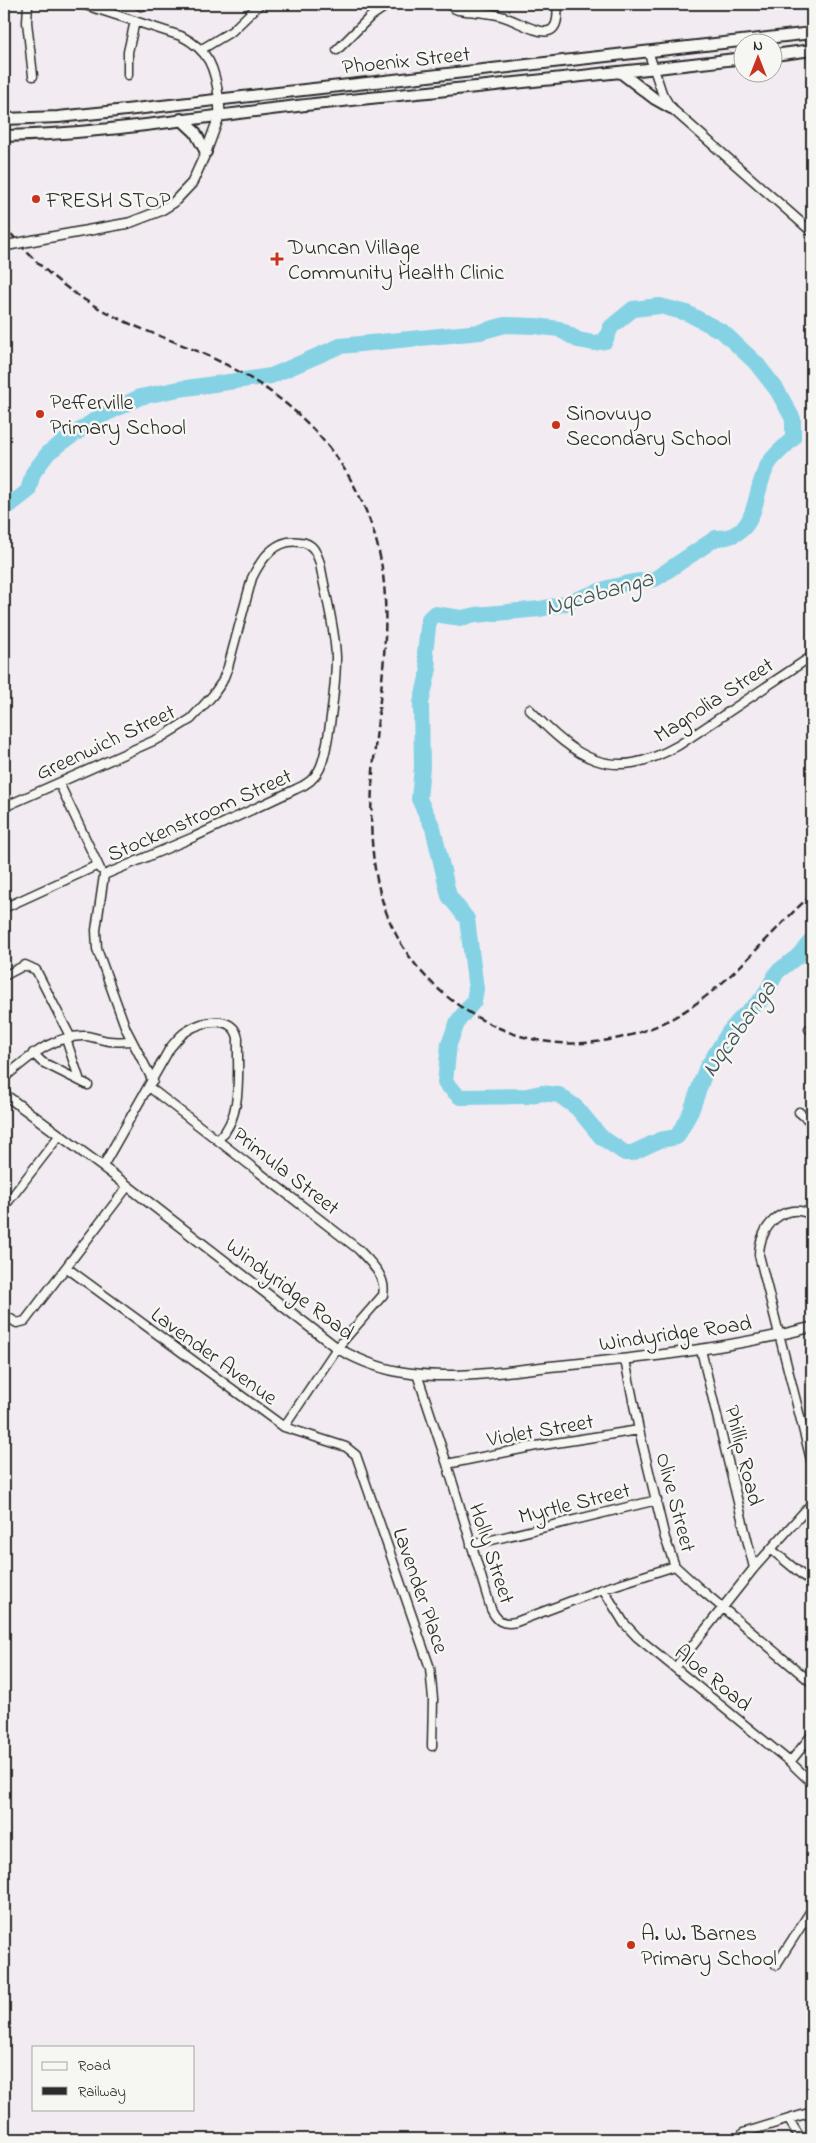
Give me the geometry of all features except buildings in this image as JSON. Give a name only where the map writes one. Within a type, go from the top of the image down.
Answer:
[{"type":"main road","name":"Phoenix Street","points":[[4,119],[58,117],[812,33]]},
{"type":"main road","points":[[784,54],[812,50]]},
{"type":"main road","name":"Phoenix Street","points":[[4,136],[44,134],[181,120],[220,114],[734,59]]},
{"type":"main road","points":[[620,72],[655,99],[671,108]]},
{"type":"main road","points":[[181,120],[194,132],[206,152]]},
{"type":"street","points":[[28,4],[26,22],[33,76]]},
{"type":"street","points":[[4,246],[129,223],[160,211],[184,193],[192,183],[220,114],[214,70],[202,49],[180,36],[82,4]]},
{"type":"street","points":[[202,49],[232,31],[260,4]]},
{"type":"street","points":[[337,50],[370,17],[389,4]]},
{"type":"street","points":[[450,4],[458,10],[493,14],[543,32],[553,29],[556,25],[558,4]]},
{"type":"street","points":[[128,76],[128,52],[135,21]]},
{"type":"street","points":[[648,51],[662,93],[671,108],[812,232]]},
{"type":"street","name":"Stockenstroom Street","points":[[104,875],[194,837],[307,784],[319,771],[329,720],[336,656],[320,563],[311,545],[299,542],[285,542],[278,545],[266,556]]},
{"type":"street","name":"Greenwich Street","points":[[4,807],[160,738],[191,719],[203,708],[222,682],[228,668],[252,578],[266,556]]},
{"type":"street","name":"Magnolia Street","points":[[529,709],[558,738],[577,752],[606,763],[634,763],[664,754],[679,745],[812,656]]},
{"type":"street","points":[[59,783],[104,875],[96,930],[97,950],[126,1029],[151,1084]]},
{"type":"street","points":[[4,908],[98,865]]},
{"type":"street","points":[[4,976],[25,965],[36,970],[68,1038],[80,1081]]},
{"type":"street","points":[[103,1166],[170,1048],[187,1031],[196,1026],[212,1022],[220,1022],[232,1026],[238,1038],[237,1096],[230,1126],[219,1139]]},
{"type":"street","points":[[4,1078],[33,1053],[68,1038],[84,1036],[114,1042],[132,1041]]},
{"type":"street","points":[[33,1053],[42,1062],[88,1085]]},
{"type":"street","name":"Primula Street","points":[[151,1084],[358,1249],[378,1272],[383,1284],[383,1295],[337,1348]]},
{"type":"street","name":"Windyridge Road","points":[[4,1094],[59,1136],[103,1166],[337,1348],[350,1356],[387,1369],[417,1374],[468,1375],[626,1360],[701,1350],[812,1327]]},
{"type":"street","points":[[799,1112],[812,1123]]},
{"type":"street","points":[[4,1206],[59,1136]]},
{"type":"street","points":[[4,1315],[16,1323],[25,1320],[68,1268],[128,1186]]},
{"type":"street","points":[[812,1215],[794,1211],[779,1215],[766,1228],[759,1244],[759,1255],[778,1335],[812,1464]]},
{"type":"street","name":"Lavender Avenue","points":[[68,1268],[284,1427],[346,1446],[352,1451]]},
{"type":"street","points":[[284,1427],[337,1348]]},
{"type":"street","name":"Phillip Road","points":[[701,1350],[754,1568]]},
{"type":"street","name":"Olive Street","points":[[626,1360],[639,1430],[666,1538],[675,1566],[698,1588],[724,1607],[812,1683]]},
{"type":"street","name":"Holly Street","points":[[417,1374],[447,1464],[491,1609],[502,1623],[516,1622],[603,1589],[675,1566]]},
{"type":"street","name":"Violet Street","points":[[447,1464],[544,1445],[639,1430]]},
{"type":"street","name":"Lavender Place","points":[[352,1451],[360,1463],[430,1668],[433,1698],[432,1746]]},
{"type":"street","name":"Myrtle Street","points":[[471,1546],[657,1500]]},
{"type":"street","points":[[675,1668],[754,1568],[812,1503]]},
{"type":"street","points":[[772,1550],[812,1584]]},
{"type":"street","name":"Aloe Road","points":[[603,1589],[624,1623],[637,1637],[790,1762],[812,1783]]},
{"type":"street","points":[[790,1762],[812,1735]]},
{"type":"street","points":[[776,1965],[812,1910]]},
{"type":"street","points":[[743,2133],[812,2112]]},
{"type":"street","points":[[789,2120],[801,2139]]},
{"type":"waterway","name":"Nqcabanga","points":[[4,506],[10,505],[28,491],[33,473],[49,452],[99,417],[140,397],[179,389],[271,376],[340,346],[480,332],[505,325],[559,329],[578,340],[594,343],[605,341],[611,327],[633,309],[660,306],[687,313],[723,332],[756,363],[777,390],[793,419],[793,438],[769,463],[763,474],[753,511],[748,522],[741,530],[731,536],[716,538],[655,579],[608,588],[563,604],[540,609],[461,618],[434,614],[429,619],[425,653],[429,669],[421,703],[422,767],[419,799],[433,828],[449,896],[467,919],[476,989],[474,1001],[458,1021],[449,1044],[445,1083],[460,1097],[527,1096],[541,1093],[559,1095],[577,1108],[601,1137],[625,1153],[632,1153],[660,1140],[677,1137],[691,1111],[706,1069],[729,1032],[763,998],[777,972],[798,956],[812,940]]},
{"type":"railway","points":[[4,225],[26,251],[50,274],[91,304],[117,318],[197,351],[242,373],[283,401],[318,435],[348,475],[361,498],[371,524],[383,575],[385,624],[372,779],[371,830],[377,879],[392,925],[419,969],[447,997],[492,1025],[537,1040],[560,1043],[584,1043],[631,1035],[663,1023],[691,1007],[716,988],[740,967],[812,894]]},
{"type":"place","name":"FRESH STOP","points":[[36,199]]},
{"type":"place","name":"Duncan Village Community Health Clinic","points":[[277,259]]},
{"type":"place","name":"Pefferville Primary School","points":[[40,414]]},
{"type":"place","name":"Sinovuyo Secondary School","points":[[556,425]]},
{"type":"place","name":"A. W. Barnes Primary School","points":[[631,1945]]}]
